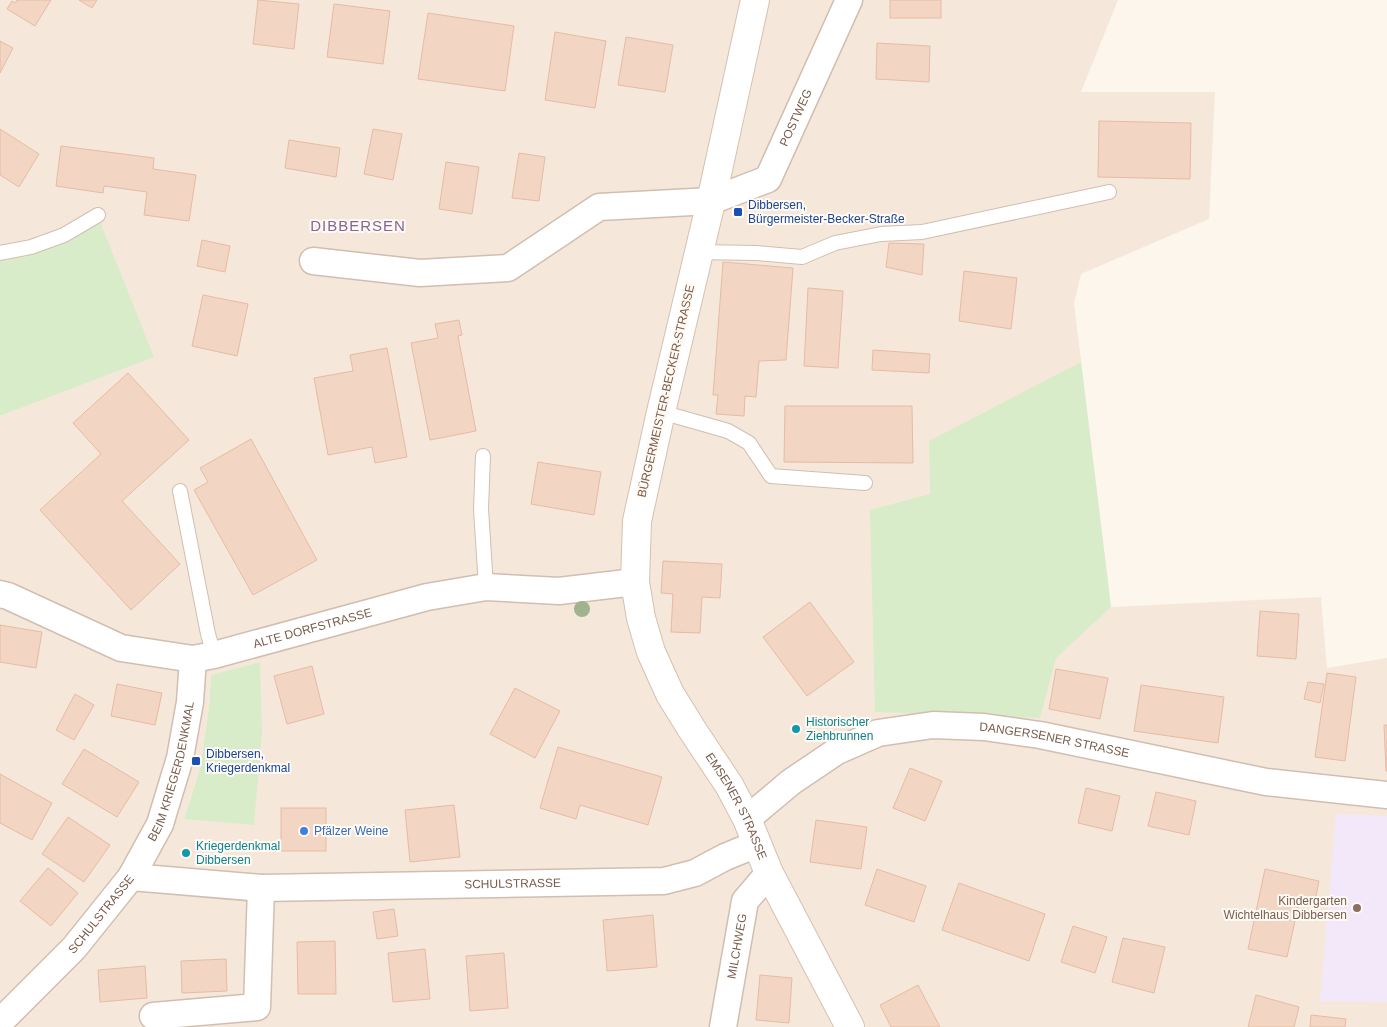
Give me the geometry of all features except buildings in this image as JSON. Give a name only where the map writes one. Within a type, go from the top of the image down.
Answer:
[{"type":"street","name":"BÜRGERMEISTER-BECKER-STRASSE","points":[[635,582],[637,521],[755,0]]},
{"type":"street","name":"POSTWEG","points":[[711,201],[768,179],[849,0]]},
{"type":"street","points":[[313,261],[420,273],[508,268],[599,207],[711,201]]},
{"type":"street","name":"ALTE DORFSTRASSE","points":[[3,588],[121,648],[203,657],[427,597],[486,588],[560,591],[635,582]]},
{"type":"street","name":"EMSENER STRASSE","points":[[635,582],[641,618],[651,652],[670,694],[729,785],[747,819],[768,873],[850,1027]]},
{"type":"street","name":"BEIM KRIEGERDENKMAL","points":[[131,877],[160,824],[180,758],[190,702],[203,657]]},
{"type":"street","name":"DANGERSENER STRASSE","points":[[747,819],[791,782],[837,751],[878,733],[934,725],[984,727],[1040,735],[1266,782],[1387,795]]},
{"type":"street","name":"SCHULSTRASSE","points":[[0,1022],[74,948],[131,877],[260,888],[664,881],[695,873],[725,857],[757,844]]},
{"type":"street","name":"MILCHWEG","points":[[723,1027],[745,901],[768,873]]},
{"type":"street","points":[[153,1016],[256,1007],[260,888]]},
{"type":"lane","points":[[698,252],[756,253],[802,257],[835,244],[881,234],[922,232],[1109,192]]},
{"type":"lane","points":[[0,253],[31,247],[64,235],[98,215]]},
{"type":"lane","points":[[661,412],[728,431],[749,444],[771,476],[865,483]]},
{"type":"lane","points":[[484,456],[481,509],[486,588]]},
{"type":"lane","points":[[180,491],[208,634],[203,657]]},
{"type":"shaded area","points":[[0,0],[1118,0],[1081,92],[1215,92],[1209,219],[1081,274],[1074,303],[1111,607],[1321,597],[1327,668],[1387,658],[1387,1027],[0,1027],[0,416],[154,356],[0,257]],"holes":[[[260,662],[184,819],[200,769],[209,708],[211,675]]]},
{"type":"shaded area","name":"Kindergarten Wichtelhaus Dibbersen","points":[[1336,814],[1387,816],[1387,1002],[1320,1001]]},
{"type":"green space","points":[[99,219],[154,357],[0,416],[0,257]]},
{"type":"green space","points":[[1081,362],[1111,607],[1056,658],[1040,718],[875,712],[870,510],[930,494],[929,441]]},
{"type":"green space","points":[[260,662],[262,732],[254,825],[184,819],[200,769],[209,708],[211,675]]},
{"type":"place","name":"Dibbersen, Bürgermeister-Becker-Straße","points":[[738,212]]},
{"type":"place","name":"Historischer Ziehbrunnen","points":[[796,729]]},
{"type":"place","name":"Dibbersen, Kriegerdenkmal","points":[[196,761]]},
{"type":"place","name":"Pfälzer Weine","points":[[304,831]]},
{"type":"place","name":"Kriegerdenkmal Dibbersen","points":[[186,853]]},
{"type":"place","name":"Kindergarten Wichtelhaus Dibbersen","points":[[1357,908]]},
{"type":"district","name":"DIBBERSEN","points":[[358,225]]}]
